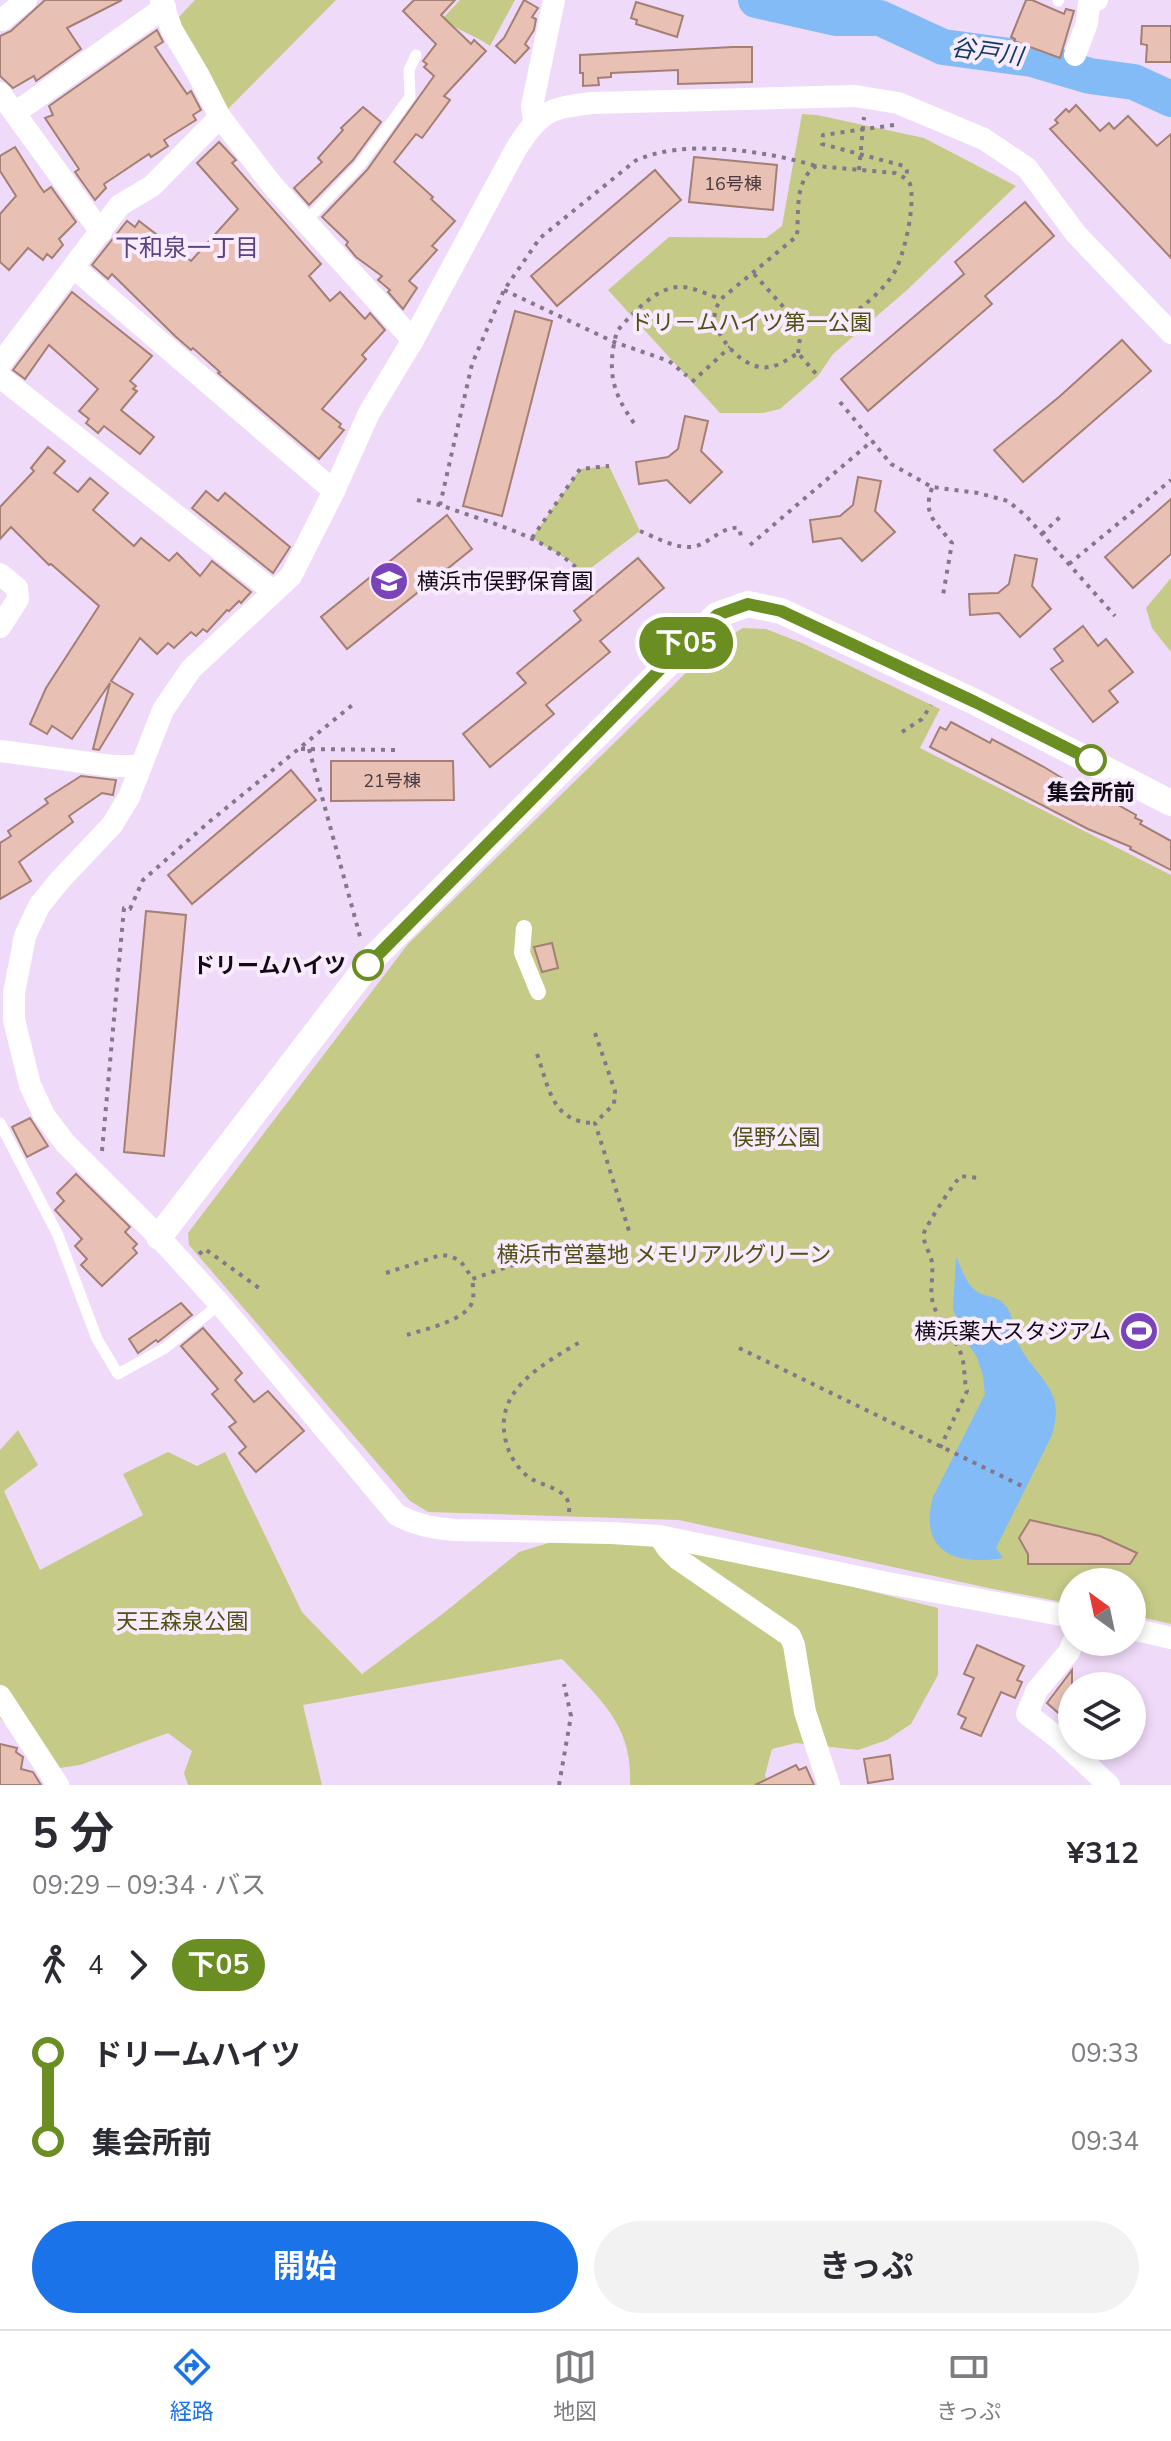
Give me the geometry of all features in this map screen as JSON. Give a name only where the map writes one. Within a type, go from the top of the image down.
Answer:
[{"type":"street","points":[[0,18],[2,20],[26,0]]},
{"type":"street","points":[[534,121],[532,106],[554,0]]},
{"type":"street","points":[[1075,55],[1087,23],[1089,3],[1097,0]]},
{"type":"street","points":[[15,113],[163,3],[172,30],[220,117],[273,186],[413,340]]},
{"type":"street","points":[[0,93],[101,232]]},
{"type":"street","points":[[1058,1614],[659,1536],[430,1528],[397,1515],[220,1304],[159,1237],[65,1143],[44,1115],[30,1085],[14,1020],[14,993],[25,936],[39,906],[112,825],[129,797],[163,710],[191,669],[291,576],[369,413],[534,121],[559,107],[592,103],[855,96],[898,103],[984,139],[1027,168],[1076,234],[1171,333]]},
{"type":"street","points":[[0,364],[120,205],[152,186],[220,117]]},
{"type":"street","points":[[74,268],[334,491]]},
{"type":"street","points":[[0,377],[274,592]]},
{"type":"street","points":[[0,574],[17,588],[18,599],[0,627]]},
{"type":"street","points":[[159,1237],[374,957],[717,615],[748,604],[781,611],[975,702],[1171,803]]},
{"type":"street","points":[[0,751],[112,766],[141,766]]},
{"type":"street","points":[[524,928],[522,953],[538,992]]},
{"type":"street","points":[[659,1536],[678,1559],[790,1636],[811,1733],[829,1785]]},
{"type":"street","points":[[1146,1632],[1171,1638]]},
{"type":"street","points":[[1066,1656],[1037,1690],[1027,1714],[1109,1785]]},
{"type":"street","points":[[0,1696],[58,1785]]},
{"type":"lane","points":[[305,222],[360,165],[410,97],[409,70],[416,55]]},
{"type":"lane","points":[[0,1123],[58,1235],[97,1339],[118,1374],[165,1348],[220,1304]]},
{"type":"path","points":[[859,170],[867,97]]},
{"type":"path","points":[[906,178],[904,166],[822,144],[823,135],[911,122],[915,109]]},
{"type":"path","points":[[440,505],[472,364],[504,290],[540,238],[647,154],[703,148],[791,159],[816,166],[895,173],[906,178],[911,186],[910,205],[903,253],[895,273],[842,323],[803,319],[797,322]]},
{"type":"path","points":[[798,353],[769,367],[755,366],[730,347],[718,329],[715,313],[721,299],[797,236],[801,183],[816,166]]},
{"type":"path","points":[[754,274],[797,322],[801,330],[798,353],[818,376]]},
{"type":"path","points":[[634,423],[617,400],[611,382],[617,331],[628,318],[665,290],[678,287],[721,299]]},
{"type":"path","points":[[504,290],[614,342],[669,361],[687,376]]},
{"type":"path","points":[[692,382],[730,347]]},
{"type":"path","points":[[840,402],[891,464],[932,487],[978,493],[1008,501],[1026,516],[1115,616]]},
{"type":"path","points":[[750,545],[872,441]]},
{"type":"path","points":[[532,538],[580,469],[609,466]]},
{"type":"path","points":[[1069,564],[1171,480]]},
{"type":"path","points":[[932,487],[926,504],[928,512],[952,543],[943,595]]},
{"type":"path","points":[[417,500],[440,505],[532,538],[570,561],[583,574]]},
{"type":"path","points":[[1042,534],[1060,517]]},
{"type":"path","points":[[640,531],[692,548],[729,527],[739,528],[742,540]]},
{"type":"path","points":[[100,1177],[124,908],[130,909],[143,880],[356,702]]},
{"type":"path","points":[[902,732],[922,719],[931,705]]},
{"type":"path","points":[[298,749],[397,750]]},
{"type":"path","points":[[309,749],[362,944]]},
{"type":"path","points":[[537,1054],[554,1102],[563,1114],[577,1123],[595,1123],[614,1104],[615,1091],[595,1033]]},
{"type":"path","points":[[595,1123],[629,1231]]},
{"type":"path","points":[[943,1449],[967,1391],[963,1375],[964,1360],[938,1316],[929,1291],[932,1262],[923,1238],[951,1186],[961,1176],[978,1178]]},
{"type":"path","points":[[194,1258],[205,1249],[263,1291]]},
{"type":"path","points":[[386,1273],[441,1255],[450,1255],[462,1260],[472,1279],[473,1299],[469,1309],[459,1317],[407,1335]]},
{"type":"path","points":[[472,1279],[539,1256]]},
{"type":"path","points":[[566,1532],[570,1504],[565,1494],[527,1477],[512,1459],[503,1425],[506,1406],[520,1385],[540,1366],[580,1342]]},
{"type":"path","points":[[739,1348],[1026,1488]]},
{"type":"path","points":[[559,1785],[571,1716],[564,1684]]},
{"type":"green space","points":[[195,0],[336,0],[225,112],[176,20]]},
{"type":"green space","points":[[460,0],[515,0],[490,46],[443,18]]},
{"type":"green space","name":"ドリ－ムハイツ第一公園","points":[[802,114],[924,138],[1016,186],[907,290],[833,354],[818,376],[780,409],[763,413],[720,413],[608,290],[669,237],[766,238],[782,226]]},
{"type":"green space","points":[[609,466],[640,531],[583,574],[570,561],[532,538],[580,469]]},
{"type":"green space","points":[[1171,578],[1171,652],[1152,628],[1146,608]]},
{"type":"green space","name":"俣野公園","points":[[743,628],[766,629],[940,709],[920,748],[1171,875],[1171,1624],[1146,1618],[1146,1568],[1058,1568],[1058,1601],[679,1520],[428,1512],[410,1501],[189,1245],[188,1233],[408,944],[718,643]]},
{"type":"green space","name":"天王森泉公園","points":[[18,1430],[38,1465],[4,1491],[40,1570],[143,1515],[123,1474],[168,1452],[197,1466],[225,1452],[302,1612],[362,1674],[519,1552],[575,1535],[653,1537],[938,1608],[938,1675],[911,1724],[887,1740],[858,1750],[796,1743],[772,1749],[765,1775],[768,1785],[630,1785],[626,1746],[620,1729],[601,1701],[562,1659],[303,1705],[322,1785],[188,1785],[184,1773],[192,1751],[168,1733],[80,1765],[39,1771],[0,1718],[0,1450]]},
{"type":"water","points":[[956,1257],[971,1287],[997,1299],[1006,1307],[1020,1347],[1047,1385],[1055,1404],[1052,1435],[996,1548],[1003,1558],[970,1560],[956,1557],[936,1543],[931,1531],[933,1497],[985,1394],[977,1357],[962,1335],[953,1309]]},
{"type":"building","points":[[45,0],[122,0],[67,28],[81,49],[36,81],[34,76],[13,88],[0,76],[0,36],[11,31]]},
{"type":"building","points":[[414,0],[455,0],[441,15],[471,44],[474,40],[486,51],[444,96],[450,100],[422,138],[416,134],[394,162],[455,221],[432,246],[437,250],[409,281],[417,288],[403,309],[388,292],[390,290],[378,280],[382,276],[356,257],[346,245],[348,242],[322,217],[367,170],[434,76],[424,67],[427,64],[423,61],[436,44],[403,11]]},
{"type":"building","points":[[524,0],[538,8],[532,17],[536,19],[534,30],[525,44],[529,48],[515,63],[496,46],[504,38]]},
{"type":"building","points":[[1026,0],[1064,14],[1066,9],[1074,11],[1060,58],[1014,41],[1011,37]]},
{"type":"building","points":[[636,2],[683,16],[677,37],[636,24],[637,20],[631,18]]},
{"type":"building","points":[[1142,26],[1171,26],[1171,62],[1146,62],[1147,45],[1141,44]]},
{"type":"building","points":[[157,30],[163,42],[155,47],[187,94],[191,91],[201,110],[193,115],[196,120],[164,140],[168,146],[151,157],[149,154],[104,184],[106,188],[95,200],[75,172],[79,169],[45,118],[53,115],[49,106]]},
{"type":"building","points":[[752,47],[752,82],[678,84],[678,70],[611,73],[611,77],[598,78],[599,85],[583,86],[583,73],[580,73],[580,55]]},
{"type":"building","points":[[1076,105],[1100,131],[1109,123],[1114,129],[1128,116],[1157,146],[1171,134],[1171,258],[1050,129],[1058,123],[1055,120],[1066,109],[1069,112]]},
{"type":"building","points":[[363,107],[381,122],[353,160],[309,205],[294,188],[322,162],[318,158],[343,130],[341,128]]},
{"type":"building","points":[[219,142],[236,160],[232,163],[321,264],[309,276],[330,301],[340,292],[365,319],[370,313],[385,330],[362,355],[366,359],[322,409],[344,430],[319,459],[193,348],[191,350],[175,336],[112,274],[108,279],[92,265],[127,221],[135,227],[139,221],[191,261],[238,209],[197,163]]},
{"type":"building","points":[[15,147],[44,192],[51,187],[76,222],[59,239],[63,245],[52,258],[47,254],[43,260],[28,248],[9,270],[0,262],[0,214],[16,196],[0,171],[0,156]]},
{"type":"building","points":[[694,157],[777,165],[773,210],[689,202]]},
{"type":"building","points":[[655,170],[681,200],[557,306],[531,276]]},
{"type":"building","points":[[1025,202],[1054,236],[985,296],[992,304],[868,411],[841,379],[964,274],[955,262]]},
{"type":"building","points":[[72,292],[152,356],[130,381],[137,391],[121,410],[154,437],[140,454],[104,426],[98,433],[86,423],[89,419],[79,411],[98,389],[49,345],[25,379],[13,370]]},
{"type":"building","points":[[515,311],[552,321],[502,516],[463,506]]},
{"type":"building","points":[[1122,340],[1151,371],[1023,482],[994,450]]},
{"type":"building","points":[[685,416],[708,421],[701,451],[722,472],[690,503],[667,480],[639,484],[636,462],[668,457],[678,449]]},
{"type":"building","points":[[48,447],[65,461],[54,473],[78,492],[90,478],[108,493],[93,510],[134,546],[141,538],[169,561],[177,553],[200,576],[212,561],[251,592],[241,603],[239,601],[227,610],[207,632],[203,629],[196,636],[191,632],[174,648],[168,643],[157,654],[140,638],[111,681],[133,694],[99,750],[93,749],[110,683],[72,739],[52,726],[47,734],[30,724],[46,688],[99,606],[49,565],[11,527],[0,539],[0,507],[34,471],[31,468]]},
{"type":"building","points":[[858,477],[881,481],[875,511],[895,532],[862,561],[841,538],[813,542],[810,520],[840,516],[853,505]]},
{"type":"building","points":[[206,491],[218,501],[225,493],[290,547],[273,573],[192,508]]},
{"type":"building","points":[[1171,499],[1171,554],[1133,588],[1105,557]]},
{"type":"building","points":[[447,515],[472,549],[347,649],[321,617]]},
{"type":"building","points":[[1015,555],[1037,559],[1032,586],[1051,609],[1020,637],[999,613],[970,615],[969,594],[998,593],[1009,584]]},
{"type":"building","points":[[638,558],[664,588],[600,641],[610,652],[546,705],[554,714],[490,767],[463,734],[526,683],[517,673],[581,620],[574,611]]},
{"type":"building","points":[[1083,626],[1098,646],[1106,639],[1133,672],[1109,691],[1118,702],[1093,722],[1051,669],[1063,661],[1054,649]]},
{"type":"building","points":[[951,722],[990,743],[992,739],[1044,767],[1062,778],[1059,784],[1087,798],[1091,790],[1136,815],[1135,818],[1142,821],[1140,824],[1171,841],[1171,870],[930,747],[940,727],[946,730]]},
{"type":"building","points":[[331,761],[453,761],[454,800],[331,801]]},
{"type":"building","points":[[291,770],[316,800],[192,904],[168,875]]},
{"type":"building","points":[[81,776],[116,780],[113,795],[102,793],[69,816],[73,822],[19,862],[31,881],[0,899],[0,843],[11,836],[8,831],[48,803],[45,799]]},
{"type":"building","points":[[146,911],[186,915],[164,1156],[124,1152]]},
{"type":"building","points":[[552,943],[558,968],[542,972],[534,947]]},
{"type":"building","points":[[30,1118],[48,1146],[27,1157],[12,1127]]},
{"type":"building","points":[[76,1174],[130,1227],[125,1232],[137,1244],[133,1248],[137,1253],[102,1286],[81,1265],[87,1259],[75,1246],[82,1239],[55,1210],[64,1201],[57,1193]]},
{"type":"building","points":[[181,1303],[192,1315],[158,1342],[156,1340],[138,1353],[129,1339]]},
{"type":"building","points":[[203,1328],[242,1373],[235,1380],[254,1402],[268,1391],[304,1431],[256,1472],[239,1453],[246,1447],[229,1427],[236,1422],[212,1394],[218,1389],[181,1346]]},
{"type":"building","points":[[1030,1520],[1100,1536],[1137,1553],[1130,1564],[1028,1564],[1028,1554],[1019,1538]]},
{"type":"building","points":[[977,1645],[1024,1666],[1017,1680],[1022,1682],[1015,1698],[1001,1692],[981,1736],[961,1728],[966,1718],[958,1714],[974,1678],[964,1674]]},
{"type":"building","points":[[1058,1688],[1058,1713],[1047,1703]]},
{"type":"building","points":[[0,1744],[17,1748],[16,1752],[23,1757],[21,1769],[33,1772],[41,1785],[0,1785]]},
{"type":"building","points":[[890,1755],[893,1779],[868,1783],[864,1759]]},
{"type":"building","points":[[796,1765],[799,1770],[806,1767],[814,1785],[755,1785]]},
{"type":"waterway","name":"谷戸川","points":[[756,0],[836,18],[880,18],[943,47],[1032,59],[1090,76],[1134,82],[1171,99]]},
{"type":"bus line","name":"下05","points":[[368,965],[693,636],[717,615],[748,604],[781,611],[1091,760]]},
{"type":"place","name":"横浜市俣野保育園","points":[[389,581]]},
{"type":"place","name":"集会所前","points":[[1091,760]]},
{"type":"place","name":"ドリームハイツ","points":[[368,965]]},
{"type":"place","name":"横浜薬大スタジアム","points":[[1139,1331]]},
{"type":"district","name":"下和泉一丁目","points":[[187,248]]},
{"type":"park label","name":"横浜市営墓地 メモリアルグリーン","points":[[664,1254]]}]
